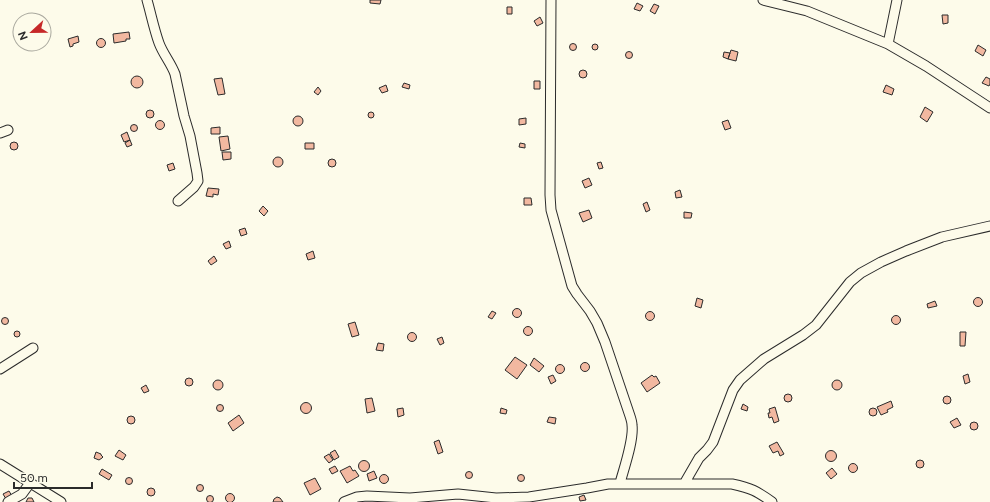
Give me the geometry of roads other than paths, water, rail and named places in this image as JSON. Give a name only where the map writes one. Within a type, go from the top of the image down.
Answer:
[{"type":"street","points":[[147,0],[162,50],[175,74],[197,173],[198,181],[194,187],[178,201]]},
{"type":"street","points":[[551,0],[551,210],[572,286],[597,323],[630,416],[632,436],[620,483]]},
{"type":"street","points":[[763,0],[806,11],[888,44],[926,66],[990,108]]},
{"type":"street","points":[[888,44],[897,0]]},
{"type":"street","points":[[684,484],[699,458],[713,442],[733,390],[740,380],[764,359],[803,335],[816,325],[850,282],[861,273],[906,251],[942,237],[990,226]]},
{"type":"street","points":[[0,369],[33,348]]},
{"type":"street","points":[[0,464],[61,502]]},
{"type":"street","points":[[8,502],[22,494],[30,483]]},
{"type":"street","points":[[346,502],[357,497],[367,496],[410,498],[458,494],[496,498],[529,497],[620,483],[732,484],[757,491],[772,502]]}]
